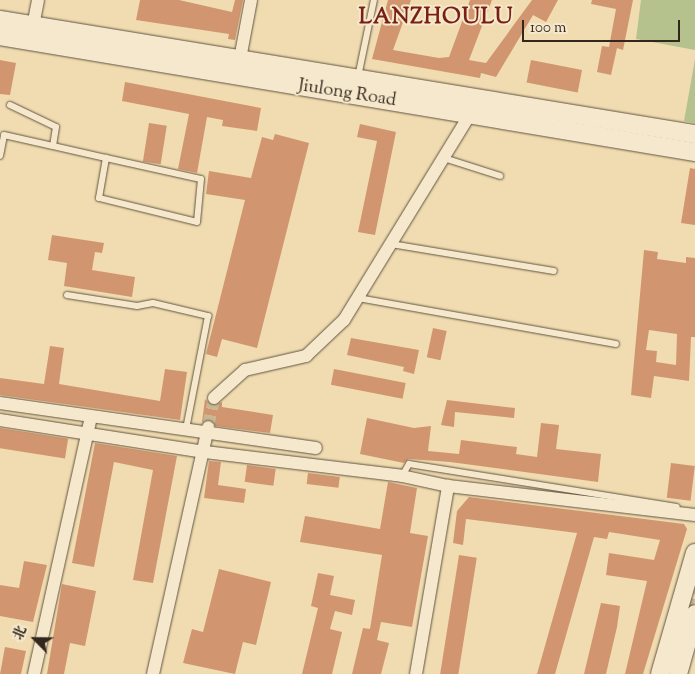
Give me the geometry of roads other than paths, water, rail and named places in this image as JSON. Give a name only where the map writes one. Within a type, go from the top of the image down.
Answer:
[{"type":"main road","name":"Jiulong Road","points":[[0,20],[695,134]]},
{"type":"main road","name":"Jiulong Road","points":[[0,36],[695,152]]},
{"type":"main road","points":[[660,674],[695,552]]},
{"type":"main road","points":[[678,674],[695,614]]},
{"type":"street","points":[[33,26],[38,0]]},
{"type":"street","points":[[240,59],[251,0]]},
{"type":"street","points":[[214,398],[245,370],[306,356],[344,320],[470,114]]},
{"type":"street","points":[[0,403],[186,429],[207,430],[316,448]]},
{"type":"street","points":[[34,674],[91,416]]},
{"type":"street","points":[[0,420],[205,452],[402,476],[448,486],[695,515]]},
{"type":"street","points":[[153,674],[205,452],[207,430]]},
{"type":"street","points":[[416,674],[448,486]]},
{"type":"lane","points":[[358,80],[374,0]]},
{"type":"lane","points":[[10,104],[56,127],[53,146]]},
{"type":"lane","points":[[0,156],[4,135],[201,179],[197,222],[99,198],[106,158]]},
{"type":"lane","points":[[444,158],[500,176]]},
{"type":"lane","points":[[390,244],[554,271]]},
{"type":"lane","points":[[67,295],[137,306],[153,303],[208,316],[186,429]]},
{"type":"lane","points":[[358,298],[616,344]]},
{"type":"lane","points":[[402,476],[409,464],[695,510]]},
{"type":"tunnel","points":[[208,427],[214,398]]},
{"type":"tunnel","points":[[685,619],[695,585]]},
{"type":"district","name":"LANZHOULU","points":[[436,19]]}]
